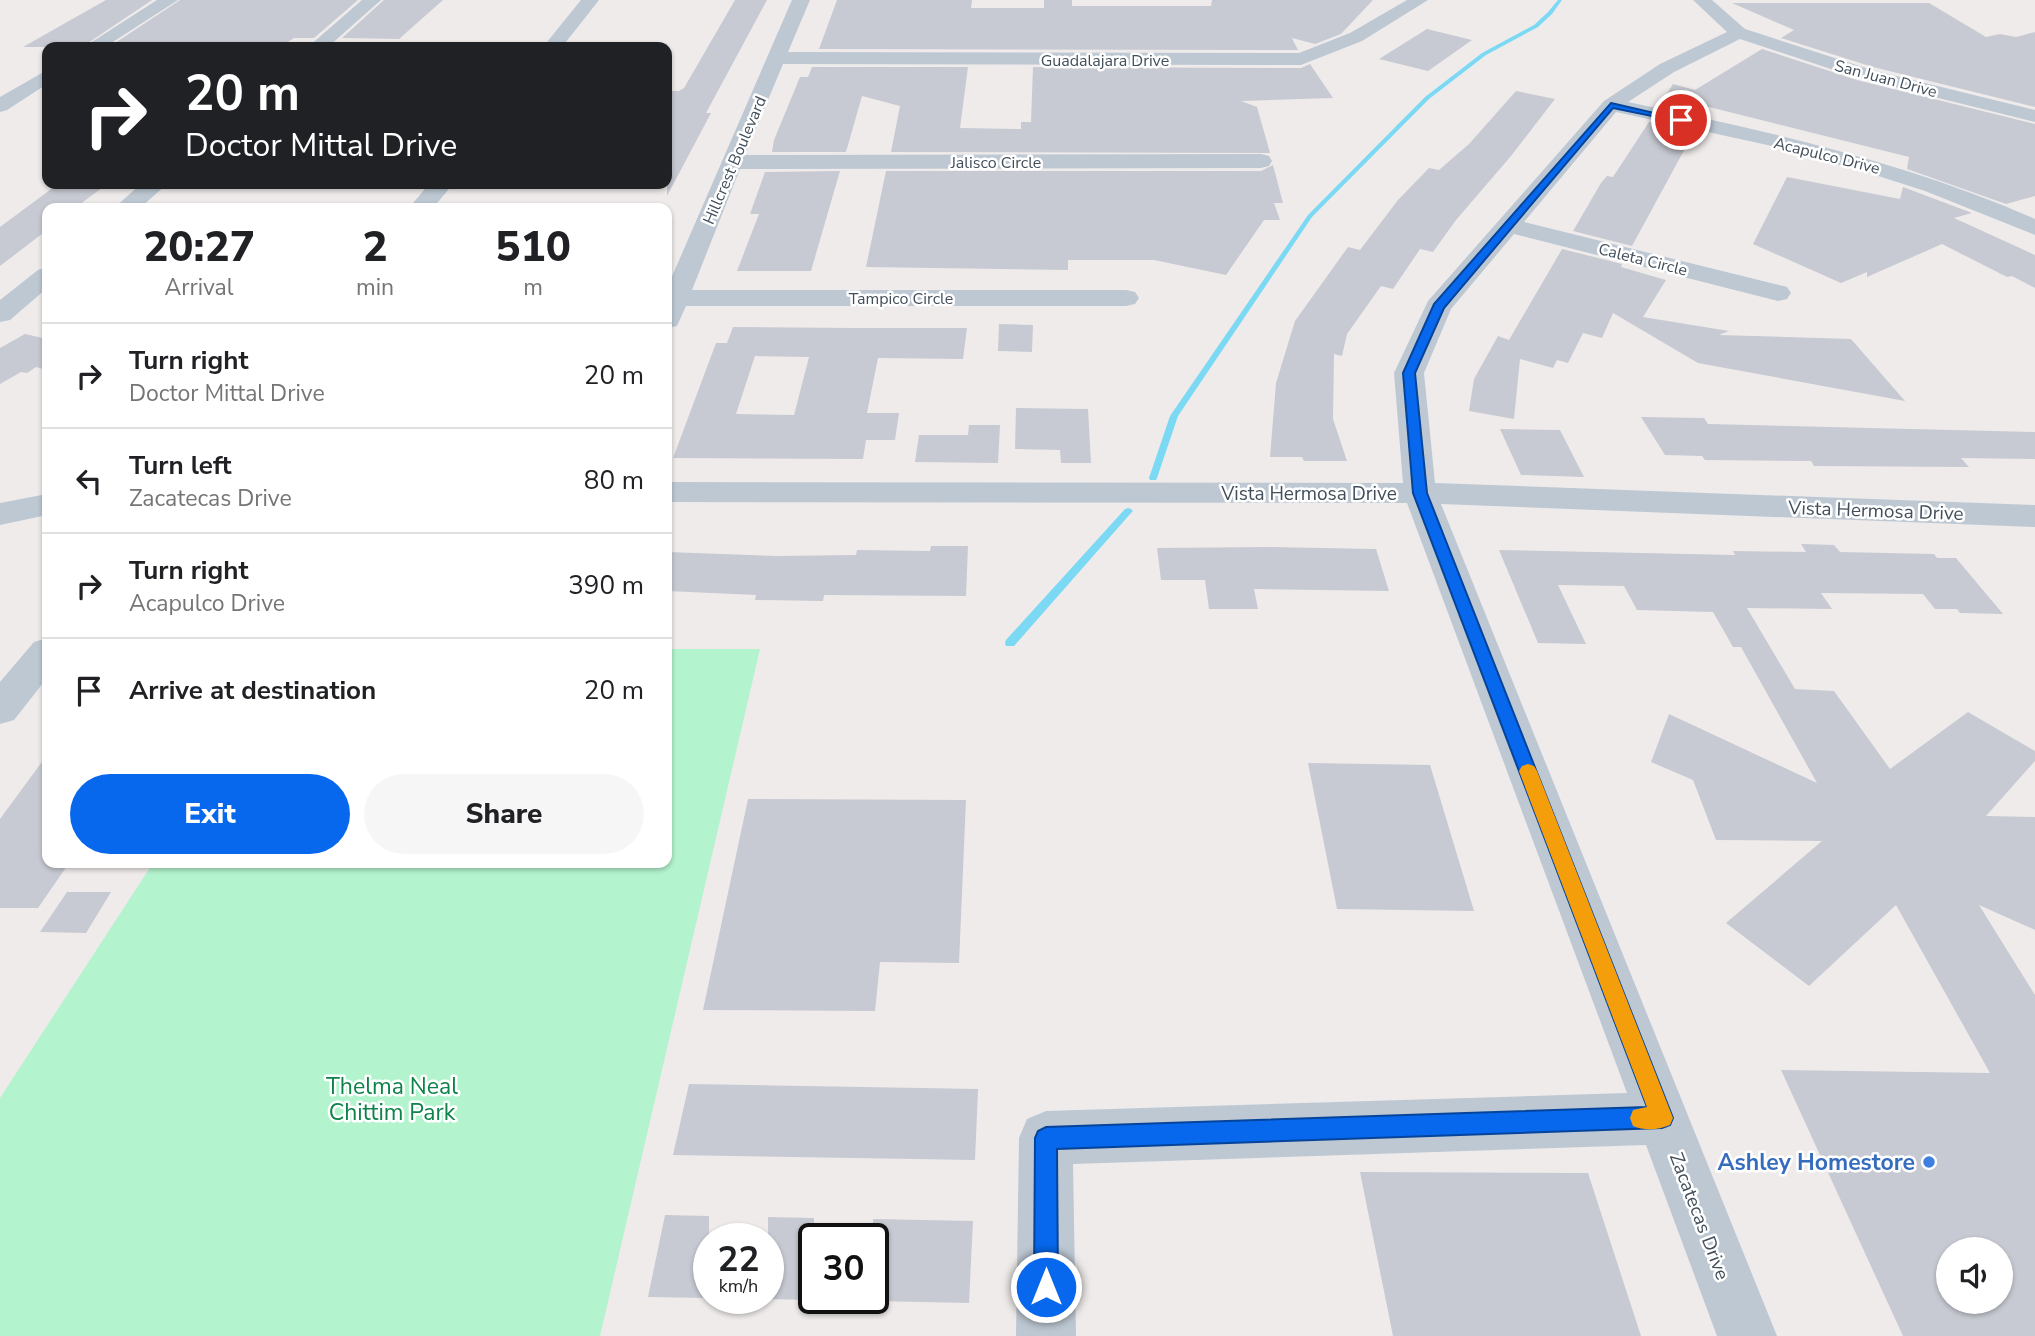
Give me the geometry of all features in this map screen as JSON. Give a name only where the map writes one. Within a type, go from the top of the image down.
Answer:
[{"type":"street","points":[[101,42],[169,0]]},
{"type":"street","points":[[323,42],[372,0]]},
{"type":"street","points":[[556,42],[590,0]]},
{"type":"street","name":"Hillcrest Boulevard","points":[[672,309],[731,162],[801,0]]},
{"type":"street","name":"Guadalajara Drive","points":[[778,58],[1301,59],[1356,37],[1419,0]]},
{"type":"street","points":[[1702,0],[1739,33]]},
{"type":"street","name":"Zacatecas Drive","points":[[1739,33],[1667,68],[1611,106],[1438,307],[1409,373],[1420,493],[1747,1336]]},
{"type":"street","name":"San Juan Drive","points":[[1739,33],[1865,74],[2035,116]]},
{"type":"street","points":[[0,106],[42,79]]},
{"type":"street","name":"Acapulco Drive","points":[[1611,106],[1727,129],[1888,170],[2003,213],[2035,228]]},
{"type":"street","name":"Jalisco Circle","points":[[731,162],[1261,161]]},
{"type":"street","points":[[132,203],[149,189]]},
{"type":"street","points":[[425,203],[437,189]]},
{"type":"street","name":"Caleta Circle","points":[[1507,225],[1778,293]]},
{"type":"street","points":[[0,314],[42,279]]},
{"type":"street","name":"Tampico Circle","points":[[672,309],[1126,298]]},
{"type":"street","name":"Vista Hermosa Drive","points":[[672,492],[1420,493],[2035,516]]},
{"type":"street","points":[[0,514],[42,506]]},
{"type":"street","points":[[0,709],[42,658]]},
{"type":"street","points":[[1046,1336],[1046,1138],[1662,1118]]},
{"type":"green space","name":"Thelma Neal Chittim Park","points":[[672,649],[760,649],[600,1336],[0,1336],[0,1098],[150,868],[672,868]]},
{"type":"building","points":[[106,0],[152,0],[89,42],[42,42],[42,47],[23,47]]},
{"type":"building","points":[[180,0],[358,0],[314,38],[294,38],[288,42],[117,42]]},
{"type":"building","points":[[384,0],[443,0],[399,39],[342,38]]},
{"type":"building","points":[[735,0],[767,0],[706,113],[711,113],[672,187],[672,91],[684,88]]},
{"type":"building","points":[[837,0],[972,0],[971,8],[1044,8],[1044,0],[1072,0],[1072,6],[1211,6],[1212,0],[1373,0],[1341,34],[1315,44],[1292,38],[1298,50],[819,49]]},
{"type":"building","points":[[1732,3],[1929,3],[1986,37],[2000,34],[2016,37],[2035,32],[2035,107],[1873,67],[1781,38],[1794,30]]},
{"type":"building","points":[[1427,29],[1472,40],[1428,71],[1379,59]]},
{"type":"building","points":[[1762,49],[1857,80],[2035,124],[2035,196],[2006,204],[1907,169],[1909,157],[1709,107],[1704,116],[1659,106],[1673,84],[1695,90]]},
{"type":"building","points":[[1310,64],[1333,98],[1241,101],[1257,107],[1270,153],[891,152],[900,106],[862,96],[846,152],[772,152],[774,140],[800,77],[808,77],[812,67],[968,67],[960,128],[1021,129],[1021,122],[1031,122],[1033,67],[1301,68]]},
{"type":"building","points":[[1516,91],[1555,99],[1433,252],[1420,249],[1393,289],[1381,286],[1347,334],[1342,356],[1334,354],[1333,419],[1347,461],[1304,461],[1302,457],[1270,457],[1276,383],[1295,321],[1348,247],[1360,250],[1398,200],[1429,168],[1439,170],[1469,144]]},
{"type":"building","points":[[1649,122],[1694,132],[1632,246],[1573,231],[1601,183],[1607,176],[1613,177]]},
{"type":"building","points":[[1273,165],[1283,203],[1274,203],[1280,220],[1264,220],[1226,275],[1154,260],[1068,260],[1068,270],[866,267],[886,171],[1261,171]]},
{"type":"building","points":[[840,171],[811,271],[737,271],[759,214],[750,214],[765,172]]},
{"type":"building","points":[[1787,177],[1900,199],[1903,187],[1972,213],[1954,218],[2035,255],[2035,288],[1942,244],[1867,277],[1867,272],[1841,283],[1753,244]]},
{"type":"building","points":[[51,189],[100,189],[82,203],[42,203],[42,234],[0,266],[0,227]]},
{"type":"building","points":[[1562,249],[1622,264],[1621,267],[1666,280],[1643,317],[1729,331],[1719,335],[1851,339],[1905,401],[1698,363],[1613,313],[1602,338],[1583,333],[1568,363],[1557,360],[1553,368],[1520,359],[1514,419],[1469,411],[1474,379],[1498,336],[1509,340]]},
{"type":"building","points":[[999,324],[1033,325],[1032,352],[998,351]]},
{"type":"building","points":[[733,327],[967,328],[963,359],[878,358],[867,413],[899,413],[895,440],[866,440],[863,459],[673,458],[716,343],[727,343]],"holes":[[[755,356],[809,357],[794,415],[736,414]]]},
{"type":"building","points":[[25,334],[42,338],[42,369],[36,367],[27,373],[21,372],[0,384],[0,348]]},
{"type":"building","points":[[1016,408],[1088,409],[1091,463],[1061,463],[1060,450],[1015,449]]},
{"type":"building","points":[[1641,417],[1704,418],[1708,424],[2035,432],[2035,459],[1961,458],[1969,467],[1814,466],[1811,461],[1705,460],[1702,456],[1665,455]]},
{"type":"building","points":[[969,425],[1000,425],[998,463],[915,462],[919,435],[968,435]]},
{"type":"building","points":[[1500,429],[1560,430],[1584,477],[1521,475]]},
{"type":"building","points":[[1801,544],[1834,545],[1840,552],[1934,554],[1937,558],[1956,558],[2003,614],[1960,613],[1957,609],[1935,609],[1923,594],[1821,593],[1832,609],[1747,608],[1795,689],[1834,691],[1890,769],[1968,712],[2035,751],[2035,761],[1986,816],[2035,817],[2035,930],[1979,905],[2035,995],[2035,1336],[1903,1336],[1781,1070],[1990,1073],[1896,905],[1809,986],[1726,923],[1822,841],[1716,840],[1693,780],[1651,762],[1669,714],[1817,783],[1741,647],[1733,647],[1713,612],[1637,610],[1624,586],[1558,585],[1586,644],[1538,643],[1499,550],[1735,555],[1733,551],[1806,552]]},
{"type":"building","points":[[931,546],[968,546],[966,596],[824,595],[823,601],[755,600],[756,595],[672,591],[672,552],[777,556],[856,555],[857,550],[930,551]]},
{"type":"building","points":[[1157,548],[1376,549],[1389,591],[1254,589],[1258,609],[1209,609],[1205,580],[1161,580]]},
{"type":"building","points":[[42,762],[42,868],[66,868],[38,908],[0,908],[0,819]]},
{"type":"building","points":[[1308,763],[1430,765],[1474,911],[1337,909]]},
{"type":"building","points":[[748,799],[966,800],[959,963],[880,962],[875,1011],[703,1010]]},
{"type":"building","points":[[67,892],[111,892],[86,933],[40,932]]},
{"type":"building","points":[[689,1084],[978,1089],[975,1160],[673,1155]]},
{"type":"building","points":[[1360,1172],[1588,1173],[1641,1336],[1393,1336]]},
{"type":"building","points":[[665,1215],[709,1216],[709,1223],[693,1223],[693,1298],[648,1297]]},
{"type":"building","points":[[768,1217],[814,1218],[814,1223],[798,1223],[798,1300],[784,1299],[784,1223],[768,1223]]},
{"type":"building","points":[[873,1219],[973,1221],[969,1303],[889,1301],[889,1223],[873,1223]]},
{"type":"waterway","points":[[1153,478],[1174,416],[1310,216],[1427,98],[1484,54],[1536,26],[1560,0]]},
{"type":"waterway","points":[[1010,643],[1128,511]]},
{"type":"slow traffic","points":[[1528,771],[1662,1118],[1641,1118]]},
{"type":"place","name":"Ashley Homestore","points":[[1929,1162]]},
{"type":"route","points":[[1046,1287],[1046,1138],[1662,1118],[1420,493],[1409,373],[1438,307],[1611,106],[1681,120]]}]
